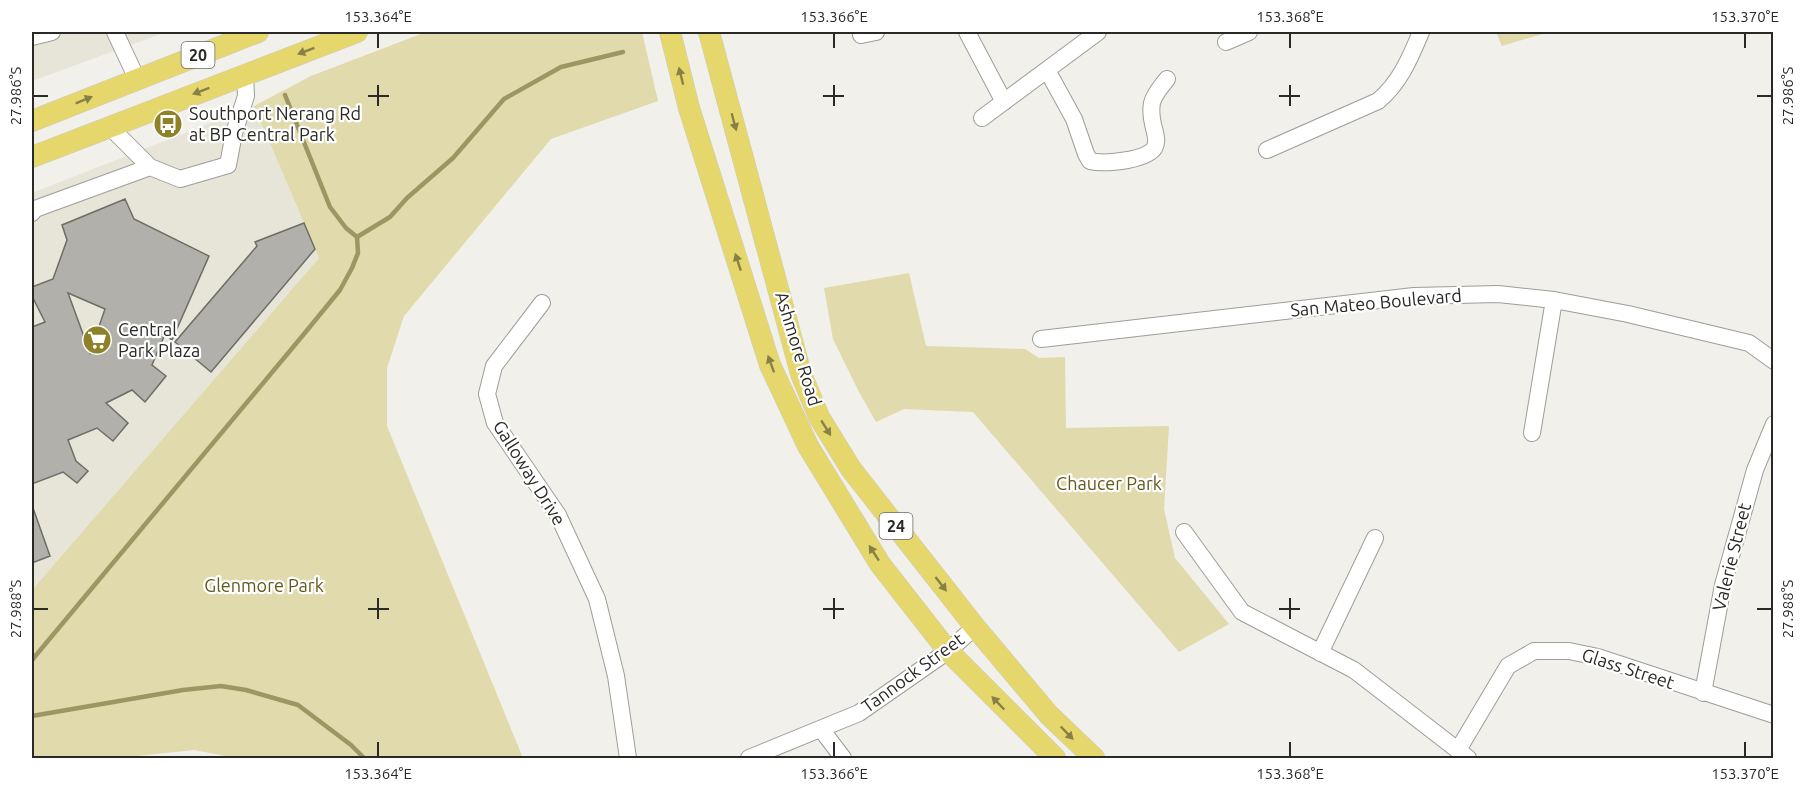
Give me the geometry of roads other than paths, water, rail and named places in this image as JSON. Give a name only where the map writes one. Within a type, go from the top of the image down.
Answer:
[{"type":"main road","name":"20","points":[[32,121],[258,32]]},
{"type":"main road","name":"20","points":[[32,157],[357,32]]},
{"type":"main road","name":"Ashmore Road","points":[[670,32],[689,108],[770,365],[808,446],[880,564],[948,651],[1055,759]]},
{"type":"main road","name":"Ashmore Road","points":[[712,36],[801,374],[819,417],[851,469],[975,627],[1049,715],[1094,759]]},
{"type":"street","points":[[32,37],[52,32]]},
{"type":"street","points":[[115,32],[137,79]]},
{"type":"street","points":[[968,32],[1004,102]]},
{"type":"street","points":[[982,118],[1098,32]]},
{"type":"street","points":[[1226,42],[1249,32]]},
{"type":"street","points":[[1267,150],[1378,101],[1399,80],[1420,32]]},
{"type":"street","points":[[1047,70],[1074,119],[1086,154],[1090,161],[1097,162],[1119,161],[1144,156],[1151,152],[1157,138],[1152,104],[1158,90],[1167,79]]},
{"type":"street","points":[[109,126],[150,167],[180,179],[228,165],[234,133],[246,96],[245,74]]},
{"type":"street","points":[[32,213],[35,209],[150,167]]},
{"type":"street","name":"San Mateo Boulevard","points":[[1041,339],[1414,296],[1498,294],[1554,300],[1628,314],[1749,343],[1773,361]]},
{"type":"street","points":[[1532,433],[1554,300]]},
{"type":"street","name":"Galloway Drive","points":[[542,303],[494,366],[487,394],[495,423],[558,515],[597,599],[616,676],[628,759]]},
{"type":"street","name":"Valerie Street","points":[[1703,693],[1723,585],[1755,470],[1773,424]]},
{"type":"street","points":[[1184,532],[1242,612],[1354,670],[1463,754]]},
{"type":"street","points":[[1320,653],[1375,538]]},
{"type":"street","name":"Tannock Street","points":[[749,759],[859,713],[948,651],[975,627]]},
{"type":"street","name":"Glass Street","points":[[1463,754],[1508,666],[1534,651],[1569,651],[1598,657],[1773,715]]},
{"type":"street","points":[[821,729],[843,759]]},
{"type":"waterway","points":[[357,237],[390,217],[407,198],[453,158],[504,99],[561,67],[623,52]]},
{"type":"waterway","points":[[32,660],[340,290],[352,268],[358,253],[357,237],[346,228],[330,207],[285,95]]},
{"type":"waterway","points":[[32,716],[183,690],[221,686],[246,690],[298,705],[351,745],[364,758]]},
{"type":"place","name":"Southport Nerang Rd at BP Central Park","points":[[168,124]]},
{"type":"place","name":"Central Park Plaza","points":[[97,340]]},
{"type":"park label","name":"Chaucer Park","points":[[1109,484]]},
{"type":"park label","name":"Glenmore Park","points":[[264,586]]}]
